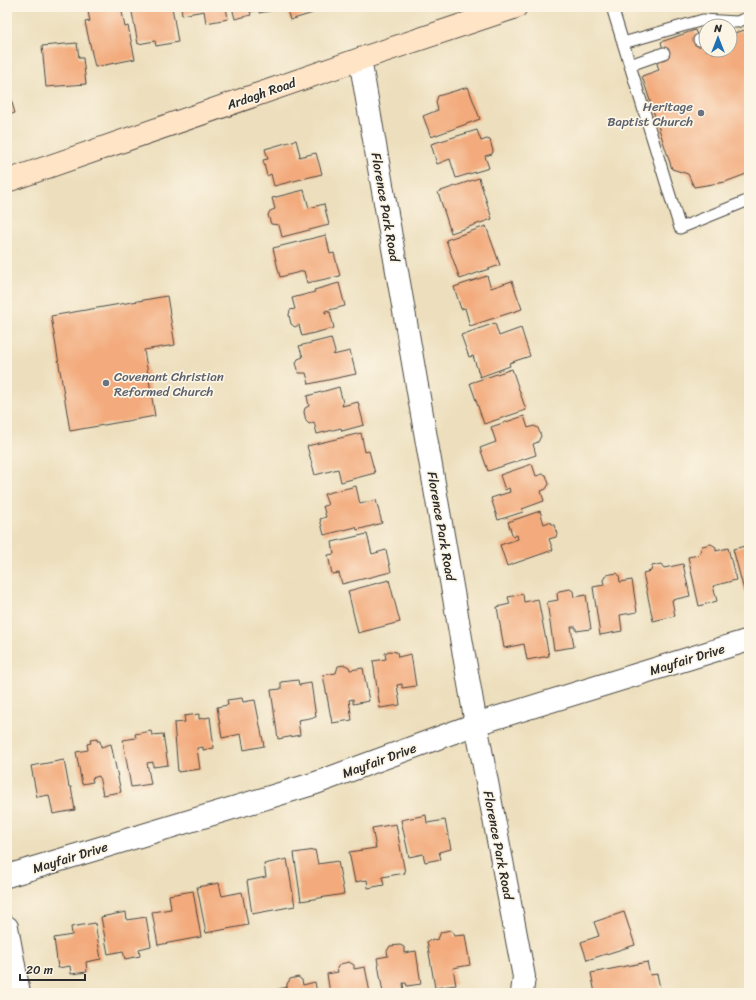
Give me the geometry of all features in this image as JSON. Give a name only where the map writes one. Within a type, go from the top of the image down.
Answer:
[{"type":"street","name":"Ardagh Road","points":[[7,181],[360,59],[516,7]]},
{"type":"street","name":"Florence Park Road","points":[[360,59],[476,724],[524,977],[522,993]]},
{"type":"street","name":"Mayfair Drive","points":[[7,876],[316,783],[476,724],[749,640]]},
{"type":"street","points":[[7,927],[19,993]]},
{"type":"lane","points":[[612,7],[680,228],[749,200]]},
{"type":"lane","points":[[738,22],[749,17]]},
{"type":"lane","points":[[623,43],[698,21]]},
{"type":"lane","points":[[630,65],[664,53]]},
{"type":"building","points":[[87,7],[121,7],[125,27],[128,26],[135,59],[95,67],[85,22],[90,21]]},
{"type":"building","points":[[131,7],[172,7],[178,42],[156,46],[155,41],[138,44]]},
{"type":"building","points":[[181,7],[226,7],[228,19],[206,23],[204,11],[182,15]]},
{"type":"building","points":[[232,7],[279,7],[280,9],[259,13],[259,10],[250,12],[251,15],[235,19]]},
{"type":"building","points":[[286,7],[311,7],[313,13],[290,20]]},
{"type":"building","name":"Heritage Baptist Church","points":[[749,29],[749,149],[747,156],[749,173],[725,182],[694,187],[688,174],[672,169],[642,76],[659,70],[656,60],[665,57],[661,42],[695,30],[698,38],[698,58],[738,58],[738,32]]},
{"type":"building","points":[[77,43],[79,58],[83,58],[86,84],[46,87],[42,46]]},
{"type":"building","points":[[7,86],[15,113],[7,115]]},
{"type":"building","points":[[468,87],[480,119],[431,137],[423,116],[438,110],[436,102],[438,96]]},
{"type":"building","points":[[477,130],[481,141],[487,139],[490,140],[493,151],[492,154],[485,156],[489,168],[456,178],[450,159],[437,164],[431,144]]},
{"type":"building","points":[[296,140],[300,155],[299,157],[316,153],[322,174],[274,186],[271,174],[267,176],[263,160],[268,159],[265,149]]},
{"type":"building","points":[[479,178],[492,219],[451,233],[438,192]]},
{"type":"building","points":[[304,190],[309,208],[324,204],[329,225],[282,237],[279,225],[271,224],[268,215],[270,211],[275,209],[272,198]]},
{"type":"building","points":[[486,226],[500,265],[460,279],[446,240]]},
{"type":"building","points":[[326,235],[330,254],[334,253],[340,276],[307,283],[304,271],[280,277],[273,248]]},
{"type":"building","points":[[487,276],[491,288],[512,281],[522,309],[470,326],[465,308],[461,309],[454,287]]},
{"type":"building","points":[[339,283],[345,306],[325,311],[325,313],[330,312],[334,328],[302,336],[299,325],[295,327],[291,324],[289,315],[290,310],[295,309],[292,298],[315,292],[314,290]]},
{"type":"building","name":"Covenant Christian Reformed Church","points":[[167,296],[175,345],[144,350],[155,416],[70,431],[51,316]]},
{"type":"building","points":[[495,323],[499,336],[521,328],[530,356],[509,363],[510,366],[480,377],[473,356],[469,357],[461,335]]},
{"type":"building","points":[[331,338],[335,352],[333,355],[350,351],[356,374],[309,384],[306,373],[299,373],[296,363],[298,359],[303,357],[299,346]]},
{"type":"building","points":[[512,369],[526,410],[484,424],[470,383]]},
{"type":"building","points":[[339,387],[343,403],[342,406],[358,402],[364,425],[342,431],[341,428],[317,434],[314,422],[309,424],[306,421],[304,412],[305,408],[309,406],[307,396]]},
{"type":"building","points":[[524,416],[528,428],[534,426],[538,428],[541,436],[538,442],[533,444],[536,455],[488,471],[480,448],[496,442],[491,427]]},
{"type":"building","points":[[361,433],[365,452],[369,451],[375,473],[341,482],[338,469],[315,475],[307,446]]},
{"type":"building","points":[[532,464],[536,476],[543,474],[546,475],[549,484],[546,489],[541,491],[544,501],[522,509],[523,512],[498,520],[491,498],[510,492],[509,488],[505,490],[500,475]]},
{"type":"building","points":[[356,486],[360,504],[376,500],[382,523],[357,530],[356,527],[324,535],[320,519],[326,517],[323,506],[328,505],[324,494]]},
{"type":"building","points":[[540,511],[544,524],[549,522],[554,525],[557,534],[556,537],[549,539],[553,550],[507,566],[500,545],[518,539],[517,535],[513,537],[508,522]]},
{"type":"building","points":[[367,534],[372,554],[386,550],[391,572],[342,584],[339,573],[332,574],[328,555],[334,554],[332,542]]},
{"type":"building","points":[[711,544],[716,547],[716,551],[728,548],[736,580],[713,586],[717,601],[699,606],[688,557],[699,555],[702,546]]},
{"type":"building","points":[[749,545],[749,593],[745,594],[733,549]]},
{"type":"building","points":[[661,564],[664,568],[683,564],[690,596],[672,600],[675,616],[653,621],[643,573],[651,571],[652,566]]},
{"type":"building","points":[[617,573],[619,575],[620,582],[632,580],[637,612],[620,615],[622,631],[600,635],[593,587],[604,585],[603,580],[606,575]]},
{"type":"building","points":[[389,580],[400,622],[358,633],[348,591]]},
{"type":"building","points":[[570,589],[573,591],[574,597],[586,595],[591,629],[576,631],[576,627],[571,627],[574,647],[554,650],[547,602],[558,600],[557,594],[559,591]]},
{"type":"building","points":[[523,594],[524,602],[538,599],[549,656],[527,660],[524,644],[504,648],[497,607],[510,604],[508,597]]},
{"type":"building","points":[[389,651],[397,652],[398,657],[411,654],[416,686],[402,688],[402,684],[397,685],[400,705],[380,708],[373,661],[386,659],[385,653]]},
{"type":"building","points":[[345,665],[349,667],[350,670],[363,668],[369,701],[353,704],[353,699],[349,700],[352,720],[332,723],[323,675],[336,673],[338,666]]},
{"type":"building","points":[[298,680],[299,685],[311,683],[316,717],[298,720],[300,735],[278,739],[271,690],[281,689],[281,682]]},
{"type":"building","points":[[242,698],[243,702],[255,700],[264,746],[244,750],[241,734],[222,738],[217,707],[228,705],[227,700]]},
{"type":"building","points":[[199,714],[199,719],[210,717],[214,748],[203,750],[203,747],[197,748],[200,769],[178,772],[174,723],[185,722],[184,716]]},
{"type":"building","points":[[151,731],[152,735],[163,734],[168,765],[153,767],[153,762],[147,763],[151,784],[131,787],[123,740],[136,738],[135,734]]},
{"type":"building","points":[[97,739],[97,741],[100,741],[101,747],[111,744],[121,792],[103,795],[99,776],[92,778],[93,782],[82,784],[76,752],[88,750],[87,744],[91,743],[90,740]]},
{"type":"building","points":[[64,760],[75,810],[53,814],[49,795],[37,797],[31,766]]},
{"type":"building","points":[[426,815],[427,823],[445,820],[451,849],[439,852],[441,859],[425,862],[423,854],[409,857],[401,820]]},
{"type":"building","points":[[396,824],[405,873],[382,877],[384,885],[368,888],[367,880],[355,882],[349,852],[376,848],[372,828]]},
{"type":"building","points":[[315,850],[318,864],[338,861],[344,894],[301,901],[294,853]]},
{"type":"building","points":[[287,859],[295,906],[252,914],[247,881],[266,877],[264,864]]},
{"type":"building","points":[[219,883],[222,896],[242,892],[248,925],[206,933],[197,887]]},
{"type":"building","points":[[193,891],[201,937],[158,945],[152,912],[171,909],[169,895]]},
{"type":"building","points":[[126,912],[127,920],[146,917],[151,946],[139,949],[140,956],[125,959],[123,951],[108,954],[101,917]]},
{"type":"building","points":[[624,912],[635,945],[587,960],[581,942],[599,936],[594,922]]},
{"type":"building","points":[[95,923],[101,959],[86,962],[87,972],[71,974],[70,966],[58,968],[54,938],[72,935],[71,927]]},
{"type":"building","points":[[450,930],[453,932],[454,936],[465,935],[470,965],[453,968],[456,985],[435,988],[427,941],[438,939],[441,932]]},
{"type":"building","points":[[400,945],[404,947],[404,953],[416,951],[421,984],[407,986],[406,983],[403,983],[404,993],[383,993],[377,958],[388,956],[387,951],[390,946]]},
{"type":"building","points":[[349,962],[354,965],[354,969],[365,967],[370,993],[330,993],[327,974],[338,972],[337,968],[340,964]]},
{"type":"building","points":[[647,962],[650,975],[657,974],[660,988],[653,990],[653,993],[611,993],[611,991],[595,993],[591,973]]},
{"type":"building","points":[[298,977],[302,980],[303,985],[315,982],[317,993],[276,993],[275,990],[287,987],[290,979]]},
{"type":"place","name":"Heritage Baptist Church","points":[[701,113]]},
{"type":"place","name":"Covenant Christian Reformed Church","points":[[106,383]]}]
